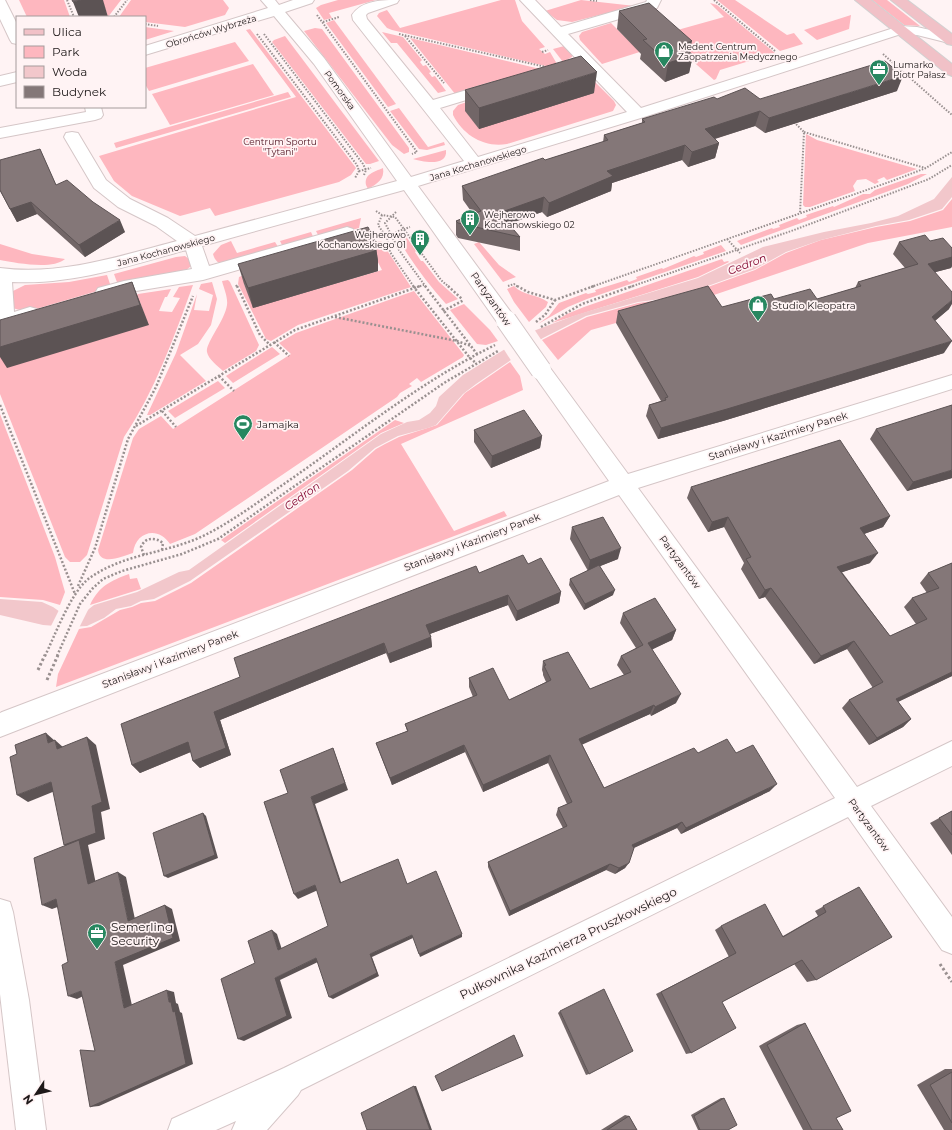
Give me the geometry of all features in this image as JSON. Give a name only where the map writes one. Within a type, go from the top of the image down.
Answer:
[{"type":"main road","points":[[862,0],[952,71]]},
{"type":"main road","points":[[898,0],[951,40]]},
{"type":"street","name":"Obrońców Wybrzeża","points":[[146,51],[250,19],[272,5],[307,0]]},
{"type":"street","points":[[392,0],[363,10],[359,14],[360,20],[475,164]]},
{"type":"street","points":[[527,0],[638,114]]},
{"type":"street","points":[[558,32],[652,5],[654,0]]},
{"type":"street","points":[[0,2],[16,38]]},
{"type":"street","name":"Pomorska","points":[[272,5],[319,61],[407,184]]},
{"type":"street","name":"Jana Kochanowskiego","points":[[2,274],[37,275],[98,268],[362,197],[638,114],[900,30],[917,31],[951,40]]},
{"type":"street","points":[[552,69],[585,59]]},
{"type":"street","points":[[0,81],[16,78]]},
{"type":"street","points":[[430,106],[508,82]]},
{"type":"street","points":[[0,133],[95,115],[93,108]]},
{"type":"street","points":[[72,137],[100,184],[124,203],[162,222],[192,242],[203,274]]},
{"type":"street","name":"Partyzantów","points":[[407,184],[952,940]]},
{"type":"street","points":[[86,298],[124,287],[203,274],[347,233]]},
{"type":"street","points":[[2,274],[5,322],[49,309]]},
{"type":"street","name":"Stanisławy i Kazimiery Panek","points":[[0,725],[624,484],[952,382]]},
{"type":"street","name":"Pułkownika Kazimierza Pruszkowskiego","points":[[183,1130],[294,1078],[952,753]]},
{"type":"street","points":[[0,912],[15,1000],[31,1130]]},
{"type":"street","points":[[247,1130],[294,1078]]},
{"type":"path","points":[[67,0],[74,16]]},
{"type":"path","points":[[115,16],[127,0]]},
{"type":"path","points":[[714,0],[779,54]]},
{"type":"path","points":[[250,19],[363,164],[366,170],[362,197]]},
{"type":"path","points":[[250,19],[357,165],[359,171],[355,177],[357,185],[354,192],[362,197],[376,212],[382,215],[396,217],[441,280],[468,305]]},
{"type":"path","points":[[323,22],[333,19]]},
{"type":"path","points":[[365,26],[552,69]]},
{"type":"path","points":[[405,36],[457,98]]},
{"type":"path","points":[[542,52],[550,49]]},
{"type":"path","points":[[881,52],[952,115]]},
{"type":"path","points":[[793,122],[804,132],[926,168]]},
{"type":"path","points":[[800,213],[804,132]]},
{"type":"path","points":[[501,288],[514,284],[528,293],[555,300],[926,168],[952,152]]},
{"type":"path","points":[[75,594],[84,583],[96,573],[110,566],[196,539],[217,528],[439,376],[477,354],[443,311],[399,250],[386,223],[396,212]]},
{"type":"path","points":[[382,215],[378,225],[386,236],[390,252],[415,288],[470,358],[476,363]]},
{"type":"path","points":[[367,239],[386,236],[410,227]]},
{"type":"path","points":[[727,239],[740,253]]},
{"type":"path","points":[[38,670],[75,594],[95,548],[128,439],[136,426],[170,356],[198,282],[203,274]]},
{"type":"path","points":[[235,284],[260,335],[270,345]]},
{"type":"path","points":[[136,426],[295,330],[424,285]]},
{"type":"path","points":[[443,311],[468,298]]},
{"type":"path","points":[[334,317],[457,341],[471,346]]},
{"type":"path","points":[[274,342],[289,356]]},
{"type":"path","points":[[219,376],[234,391]]},
{"type":"path","points":[[0,405],[75,594]]},
{"type":"path","points":[[162,411],[176,427]]},
{"type":"path","points":[[144,555],[140,552],[140,548],[142,544],[150,538],[155,537],[160,539],[163,543],[162,550]]},
{"type":"path","points":[[50,672],[80,604],[86,596]]},
{"type":"green space","points":[[19,0],[64,0],[70,16],[27,16]]},
{"type":"green space","points":[[102,0],[121,0],[109,16]]},
{"type":"green space","points":[[131,0],[223,0],[229,8],[225,15],[185,27],[146,22],[146,16],[120,16]]},
{"type":"green space","points":[[338,0],[376,0],[329,13],[332,18],[324,20],[316,8]]},
{"type":"green space","points":[[501,0],[515,0],[522,21],[545,47],[539,49],[545,54],[550,52],[557,64],[550,67],[392,30],[387,28],[377,16],[379,13],[387,10],[400,28]]},
{"type":"green space","points":[[581,0],[635,6],[572,22],[557,20],[545,11]]},
{"type":"green space","points":[[717,0],[735,0],[787,35],[794,33],[803,44],[780,51]]},
{"type":"green space","points":[[872,0],[887,0],[920,26],[904,25]]},
{"type":"green space","points":[[710,3],[717,5],[775,53],[720,70],[716,79],[714,80],[671,42],[602,64],[580,40],[579,36],[582,32],[611,23],[631,43],[724,17]]},
{"type":"green space","points":[[851,15],[849,29],[817,40],[804,30]]},
{"type":"green space","points":[[334,20],[396,104],[388,107],[326,23]]},
{"type":"green space","points":[[146,27],[174,31],[146,40]]},
{"type":"green space","points":[[315,28],[322,29],[409,148],[409,152],[404,154],[392,145],[304,31]]},
{"type":"green space","name":"Centrum Sportu \"Tytani\"","points":[[250,29],[356,168],[351,175],[339,182],[215,216],[210,208],[180,216],[132,196],[114,181],[99,156],[296,97],[246,30]]},
{"type":"green space","points":[[382,32],[403,37],[422,60],[420,62],[423,66],[426,65],[431,72],[429,73],[432,77],[435,76],[446,91],[438,93],[397,43],[391,43]]},
{"type":"green space","points":[[285,36],[379,161],[366,164],[272,42]]},
{"type":"green space","points":[[410,38],[540,69],[456,95]]},
{"type":"green space","points":[[235,42],[249,61],[149,91],[146,86],[146,68]]},
{"type":"green space","points":[[568,45],[573,53],[572,57],[563,62],[553,49]]},
{"type":"green space","points":[[253,64],[274,95],[170,125],[152,94]]},
{"type":"green space","points":[[595,82],[614,101],[616,105],[613,111],[507,144],[498,145],[482,142],[462,129],[453,115],[453,111],[458,105],[473,100]]},
{"type":"green space","points":[[288,92],[291,97],[116,148],[114,143]]},
{"type":"green space","points":[[399,108],[428,147],[444,142],[445,145],[427,150],[419,149],[390,111]]},
{"type":"green space","points":[[806,134],[817,140],[917,169],[887,180],[884,177],[877,180],[879,182],[875,184],[866,179],[857,180],[853,186],[855,191],[810,207],[805,207],[803,205]]},
{"type":"green space","points":[[446,150],[446,155],[439,161],[428,162],[413,159]]},
{"type":"green space","points":[[383,168],[382,178],[368,189],[366,181],[368,176]]},
{"type":"green space","points":[[921,174],[927,174],[908,184],[741,245],[737,241],[772,228],[780,227],[779,225],[797,218],[799,220],[807,217],[806,215],[833,206],[834,207],[863,194],[870,194],[875,190]]},
{"type":"green space","points":[[952,199],[952,227],[868,243],[705,298],[591,330],[558,360],[542,340],[587,317],[638,303],[661,300],[705,288],[755,270],[786,253],[821,240],[876,227],[910,221],[943,210]]},
{"type":"green space","points":[[361,218],[359,228],[320,239],[316,231]]},
{"type":"green space","points":[[311,232],[315,241],[284,249],[280,241]]},
{"type":"green space","points":[[403,232],[421,261],[423,261],[439,282],[458,299],[446,304],[432,288],[396,235]]},
{"type":"green space","points":[[231,241],[237,253],[275,242],[280,250],[225,266],[217,262],[213,254],[221,245]]},
{"type":"green space","points":[[381,241],[411,287],[298,325],[271,341],[266,339],[238,284],[239,277],[244,275],[244,284],[254,307],[382,270],[368,243]]},
{"type":"green space","points":[[479,242],[499,265],[516,277],[503,282],[474,244]]},
{"type":"green space","points":[[0,244],[32,254],[65,259],[52,264],[43,265],[24,264],[0,260]]},
{"type":"green space","points":[[721,245],[726,251],[587,299],[568,307],[538,324],[549,316],[559,303],[586,293],[596,292],[595,290],[627,280],[629,282],[637,279],[636,277],[662,268],[663,269],[694,256],[696,257],[704,254],[703,252]]},
{"type":"green space","points":[[185,256],[189,259],[191,266],[184,272],[118,285],[114,274],[176,257]]},
{"type":"green space","points":[[722,259],[724,262],[729,262],[698,277],[552,323],[567,314],[584,307]]},
{"type":"green space","points":[[107,275],[111,287],[36,309],[24,311],[12,308],[10,295],[13,291],[25,285],[69,282]]},
{"type":"green space","points":[[228,280],[259,345],[256,351],[223,371],[209,357],[207,348],[223,318],[227,305],[227,299],[222,281]]},
{"type":"green space","points":[[212,282],[217,299],[211,325],[198,344],[180,355],[206,381],[150,415],[147,415],[176,353],[197,294],[194,310],[209,311],[213,295],[199,289],[201,284]]},
{"type":"green space","points":[[193,285],[163,363],[145,401],[124,437],[87,555],[80,562],[70,562],[65,557],[0,394],[0,336],[148,325],[140,302],[130,298],[138,294],[171,289],[167,297],[165,297],[159,311],[172,312],[180,298],[173,297],[179,287]]},
{"type":"green space","points":[[514,286],[522,292],[544,299],[548,302],[546,307],[529,322],[514,302],[507,289]]},
{"type":"green space","points":[[414,291],[464,355],[463,357],[421,382],[417,378],[409,384],[412,386],[400,393],[397,397],[195,534],[170,544],[159,534],[148,534],[142,536],[138,540],[133,553],[112,559],[103,558],[100,555],[98,550],[133,438],[139,429],[161,416],[173,429],[291,354],[279,343],[296,333]]},
{"type":"green space","points":[[464,304],[490,330],[498,341],[486,345],[477,344],[450,310]]},
{"type":"green space","points":[[272,347],[280,354],[233,383],[226,376]]},
{"type":"green space","points":[[510,362],[520,376],[523,390],[401,444],[454,531],[504,511],[507,516],[56,687],[58,674],[79,629],[91,627],[120,610],[141,603],[155,601],[191,583],[352,470],[376,449],[399,437],[437,425],[465,393]]},
{"type":"green space","points":[[218,381],[225,388],[175,418],[168,411]]},
{"type":"green space","points":[[0,414],[55,557],[65,592],[60,605],[43,600],[0,597]]},
{"type":"green space","points":[[395,420],[404,423],[381,433],[225,543],[221,540]]},
{"type":"green space","points":[[129,574],[130,579],[137,578],[141,589],[90,605],[97,593],[106,585]]},
{"type":"water","name":"Cedron","points":[[952,177],[952,197],[942,209],[909,220],[876,226],[821,240],[786,252],[755,269],[705,287],[661,299],[638,302],[586,316],[543,338],[463,394],[436,425],[398,436],[375,448],[348,471],[190,581],[154,599],[141,601],[131,606],[116,609],[104,618],[87,626],[69,627],[43,625],[0,615],[0,599],[42,602],[63,614],[80,616],[94,605],[137,592],[179,572],[189,570],[381,434],[407,422],[419,420],[430,413],[436,406],[439,397],[463,375],[536,330],[576,315],[698,278],[763,247],[898,216],[934,199]]},
{"type":"pier","points":[[534,329],[542,341],[512,362],[503,348]]},
{"type":"pier","points":[[89,608],[79,628],[50,628],[59,610],[79,614]]},
{"type":"building","points":[[649,3],[692,41],[681,45],[693,55],[668,63],[643,40],[647,39],[619,11]]},
{"type":"building","points":[[581,56],[597,72],[479,108],[465,90]]},
{"type":"building","points":[[885,61],[903,76],[769,118],[760,111],[705,129],[719,143],[692,152],[685,145],[607,171],[613,176],[549,203],[544,197],[499,213],[520,237],[458,223],[456,221],[481,211],[462,186],[543,158],[545,160],[608,140],[604,135],[645,122],[642,119],[714,97],[717,99],[745,88],[760,99]]},
{"type":"building","points":[[40,149],[56,185],[67,180],[93,202],[120,220],[79,245],[31,202],[10,209],[0,190],[0,160]]},
{"type":"building","points":[[368,227],[375,241],[375,251],[248,288],[238,264]]},
{"type":"building","points":[[925,235],[930,241],[943,238],[952,248],[952,257],[928,264],[952,292],[952,300],[932,317],[952,341],[661,428],[649,405],[666,400],[665,398],[668,397],[618,311],[708,286],[722,307],[771,294],[774,299],[810,289],[817,299],[861,286],[858,282],[918,264],[899,242]]},
{"type":"building","points":[[132,282],[140,305],[0,347],[0,320]]},
{"type":"building","points":[[952,405],[952,470],[913,482],[876,429]]},
{"type":"building","points":[[524,410],[542,436],[492,456],[474,430]]},
{"type":"building","points":[[840,440],[890,516],[860,528],[878,553],[837,567],[890,636],[927,619],[912,598],[939,588],[928,573],[952,563],[952,672],[896,699],[911,719],[877,738],[849,700],[883,682],[854,641],[821,656],[771,588],[765,590],[746,559],[751,557],[728,517],[712,522],[691,487]]},
{"type":"building","points":[[603,517],[621,548],[590,560],[572,527]]},
{"type":"building","points":[[523,555],[528,564],[541,558],[561,592],[517,611],[508,595],[426,625],[431,637],[388,654],[384,643],[214,712],[226,748],[193,761],[188,742],[132,765],[121,724],[240,677],[234,658],[476,566],[479,573]]},
{"type":"building","points":[[599,565],[615,590],[585,604],[570,579]]},
{"type":"building","points":[[655,598],[676,630],[648,643],[681,694],[655,707],[654,705],[579,739],[604,788],[694,748],[698,753],[727,739],[736,753],[753,745],[777,784],[686,828],[682,822],[632,845],[634,848],[629,863],[619,868],[610,864],[510,911],[488,862],[567,826],[558,808],[572,802],[550,755],[483,785],[464,745],[390,778],[376,743],[408,731],[405,724],[477,695],[469,678],[493,668],[509,700],[551,680],[544,666],[546,665],[543,661],[568,652],[590,689],[631,672],[621,656],[643,645],[623,613]]},
{"type":"building","points":[[46,733],[48,743],[55,740],[57,749],[87,737],[102,802],[92,806],[96,833],[64,845],[51,782],[17,795],[10,757],[17,754],[15,745]]},
{"type":"building","points":[[333,748],[345,783],[311,797],[340,883],[398,859],[407,884],[436,871],[462,934],[419,954],[412,935],[370,954],[377,973],[329,997],[316,958],[275,978],[287,1016],[238,1039],[221,979],[255,963],[248,941],[272,930],[278,950],[328,926],[315,885],[294,894],[264,802],[288,793],[280,770]]},
{"type":"building","points":[[952,811],[952,835],[939,818]]},
{"type":"building","points":[[203,813],[215,855],[164,876],[153,833]]},
{"type":"building","points":[[79,840],[88,884],[118,872],[128,921],[165,905],[173,938],[115,962],[124,1008],[167,990],[169,1002],[171,1002],[173,1012],[175,1011],[186,1064],[90,1107],[80,1050],[95,1051],[81,991],[68,996],[62,965],[68,962],[56,899],[42,905],[34,858]]},
{"type":"building","points":[[859,887],[892,937],[816,980],[802,960],[722,1002],[736,1028],[691,1053],[661,992],[736,953],[721,926],[765,904],[783,937],[826,912],[823,906]]},
{"type":"building","points":[[604,989],[633,1051],[589,1074],[560,1011]]},
{"type":"building","points":[[805,1023],[851,1111],[836,1118],[843,1130],[812,1130],[767,1045]]},
{"type":"building","points":[[514,1035],[523,1056],[442,1091],[435,1076]]},
{"type":"building","points":[[952,1072],[952,1123],[930,1085]]},
{"type":"building","points":[[414,1086],[430,1130],[367,1130],[361,1113]]},
{"type":"building","points":[[724,1098],[737,1125],[728,1130],[700,1130],[694,1116]]},
{"type":"building","points":[[629,1116],[637,1130],[607,1130]]},
{"type":"place","name":"Medent Centrum Zaopatrzenia Medycznego","points":[[664,68]]},
{"type":"place","name":"Lumarko Piotr Pałasz","points":[[879,86]]},
{"type":"place","name":"Wejherowo Kochanowskiego 02","points":[[470,236]]},
{"type":"place","name":"Wejherowo Kochanowskiego 01","points":[[420,256]]},
{"type":"place","name":"Studio Kleopatra","points":[[758,322]]},
{"type":"place","name":"Jamajka","points":[[243,441]]},
{"type":"place","name":"Semerling Security","points":[[97,950]]}]
